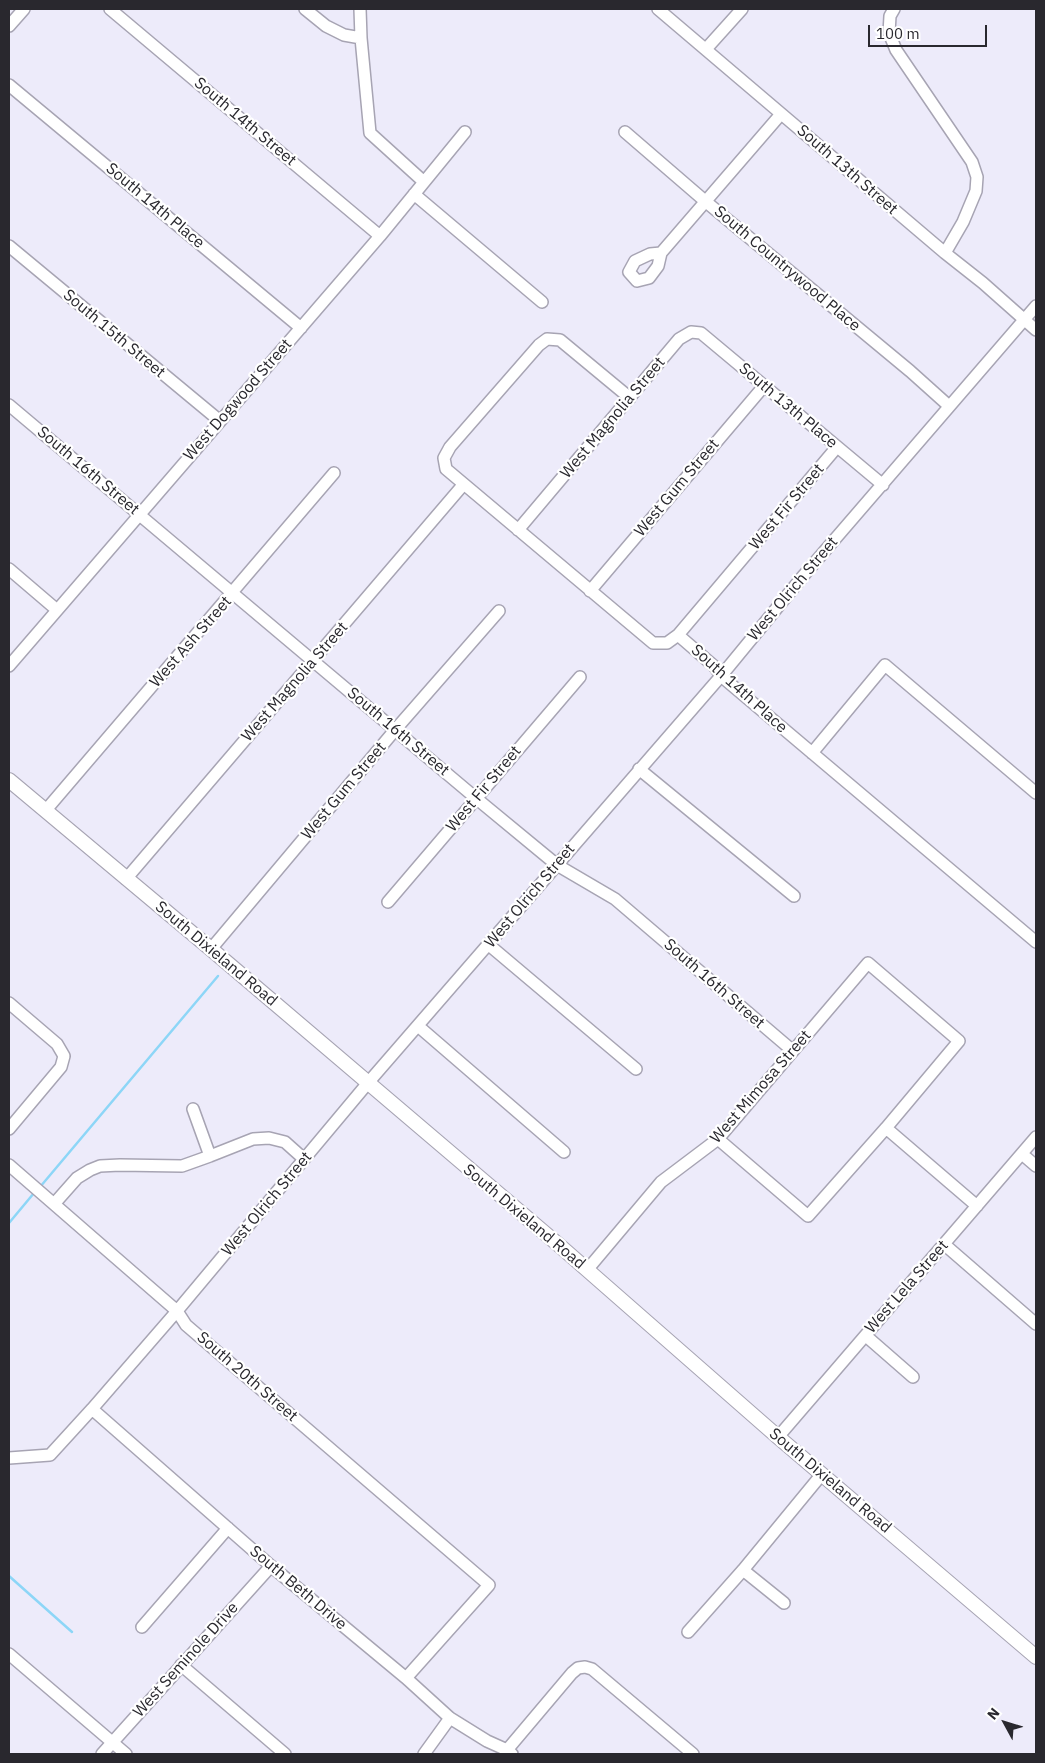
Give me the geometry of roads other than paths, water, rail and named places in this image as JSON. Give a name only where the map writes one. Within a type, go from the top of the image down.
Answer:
[{"type":"main road","name":"South Dixieland Road","points":[[9,780],[211,949],[587,1270],[1036,1657]]},
{"type":"street","points":[[9,26],[24,9]]},
{"type":"street","name":"South 14th Street","points":[[110,9],[380,236]]},
{"type":"street","points":[[305,9],[326,26],[344,35],[361,38]]},
{"type":"street","points":[[360,9],[370,133],[424,182]]},
{"type":"street","name":"South 13th Street","points":[[658,9],[1036,330]]},
{"type":"street","points":[[706,49],[742,9]]},
{"type":"street","points":[[894,9],[890,16],[889,32],[896,50],[972,162],[977,177],[976,191],[945,253]]},
{"type":"street","name":"South 14th Place","points":[[9,85],[301,328]]},
{"type":"street","points":[[661,253],[781,114]]},
{"type":"street","name":"West Dogwood Street","points":[[9,666],[380,236],[464,132]]},
{"type":"street","name":"South Countrywood Place","points":[[625,132],[910,371],[949,406]]},
{"type":"street","points":[[414,194],[542,302]]},
{"type":"street","name":"South 15th Street","points":[[9,246],[220,421]]},
{"type":"street","name":"West Olrich Street","points":[[9,1458],[50,1455],[92,1410],[367,1084],[489,945],[1036,306]]},
{"type":"street","name":"South 13th Place","points":[[691,332],[701,333],[883,485]]},
{"type":"street","name":"West Magnolia Street","points":[[518,530],[679,339],[691,332]]},
{"type":"street","name":"South 14th Place","points":[[630,398],[556,339],[548,339],[539,344],[450,447],[444,458],[446,469],[464,486],[653,642],[667,643],[678,635],[715,667],[720,676],[1036,942]]},
{"type":"street","name":"West Gum Street","points":[[590,591],[764,386]]},
{"type":"street","name":"South 16th Street","points":[[9,405],[476,799],[557,864],[615,899],[793,1051]]},
{"type":"street","name":"West Fir Street","points":[[678,635],[837,447]]},
{"type":"street","name":"West Ash Street","points":[[46,810],[334,473]]},
{"type":"street","name":"West Magnolia Street","points":[[126,879],[464,486]]},
{"type":"street","points":[[9,569],[57,610]]},
{"type":"street","name":"West Gum Street","points":[[211,949],[498,611]]},
{"type":"street","points":[[812,753],[885,665],[1036,793]]},
{"type":"street","name":"West Fir Street","points":[[388,902],[580,676]]},
{"type":"street","points":[[639,769],[794,896]]},
{"type":"street","points":[[489,945],[636,1069]]},
{"type":"street","name":"West Mimosa Street","points":[[587,1270],[661,1182],[718,1139],[868,963],[959,1041],[886,1128]]},
{"type":"street","points":[[9,1003],[57,1044],[64,1056],[61,1067],[9,1129]]},
{"type":"street","points":[[418,1026],[564,1152]]},
{"type":"street","points":[[193,1109],[210,1156]]},
{"type":"street","points":[[718,1139],[808,1216],[886,1128],[977,1206]]},
{"type":"street","name":"West Lela Street","points":[[778,1436],[945,1245],[1036,1137]]},
{"type":"street","points":[[54,1204],[76,1178],[100,1166],[182,1166],[253,1139],[270,1138],[285,1142],[304,1159]]},
{"type":"street","points":[[1022,1154],[1036,1166]]},
{"type":"street","name":"South 20th Street","points":[[9,1165],[177,1311],[186,1325],[489,1586],[406,1678]]},
{"type":"street","points":[[945,1245],[1036,1324]]},
{"type":"street","points":[[866,1336],[913,1377]]},
{"type":"street","name":"South Beth Drive","points":[[92,1410],[270,1566],[406,1678],[450,1718],[487,1741],[510,1752]]},
{"type":"street","points":[[688,1632],[743,1570],[822,1474]]},
{"type":"street","points":[[142,1627],[228,1528]]},
{"type":"street","name":"West Seminole Drive","points":[[102,1754],[270,1566]]},
{"type":"street","points":[[743,1570],[784,1603]]},
{"type":"street","points":[[9,1654],[126,1754]]},
{"type":"street","points":[[181,1665],[285,1754]]},
{"type":"street","points":[[510,1752],[572,1673],[578,1668],[585,1666],[592,1669],[693,1754]]},
{"type":"street","points":[[424,1754],[450,1718]]},
{"type":"waterway","points":[[40,1187],[218,976]]},
{"type":"waterway","points":[[9,1223],[34,1193]]},
{"type":"waterway","points":[[9,1576],[72,1632]]}]
